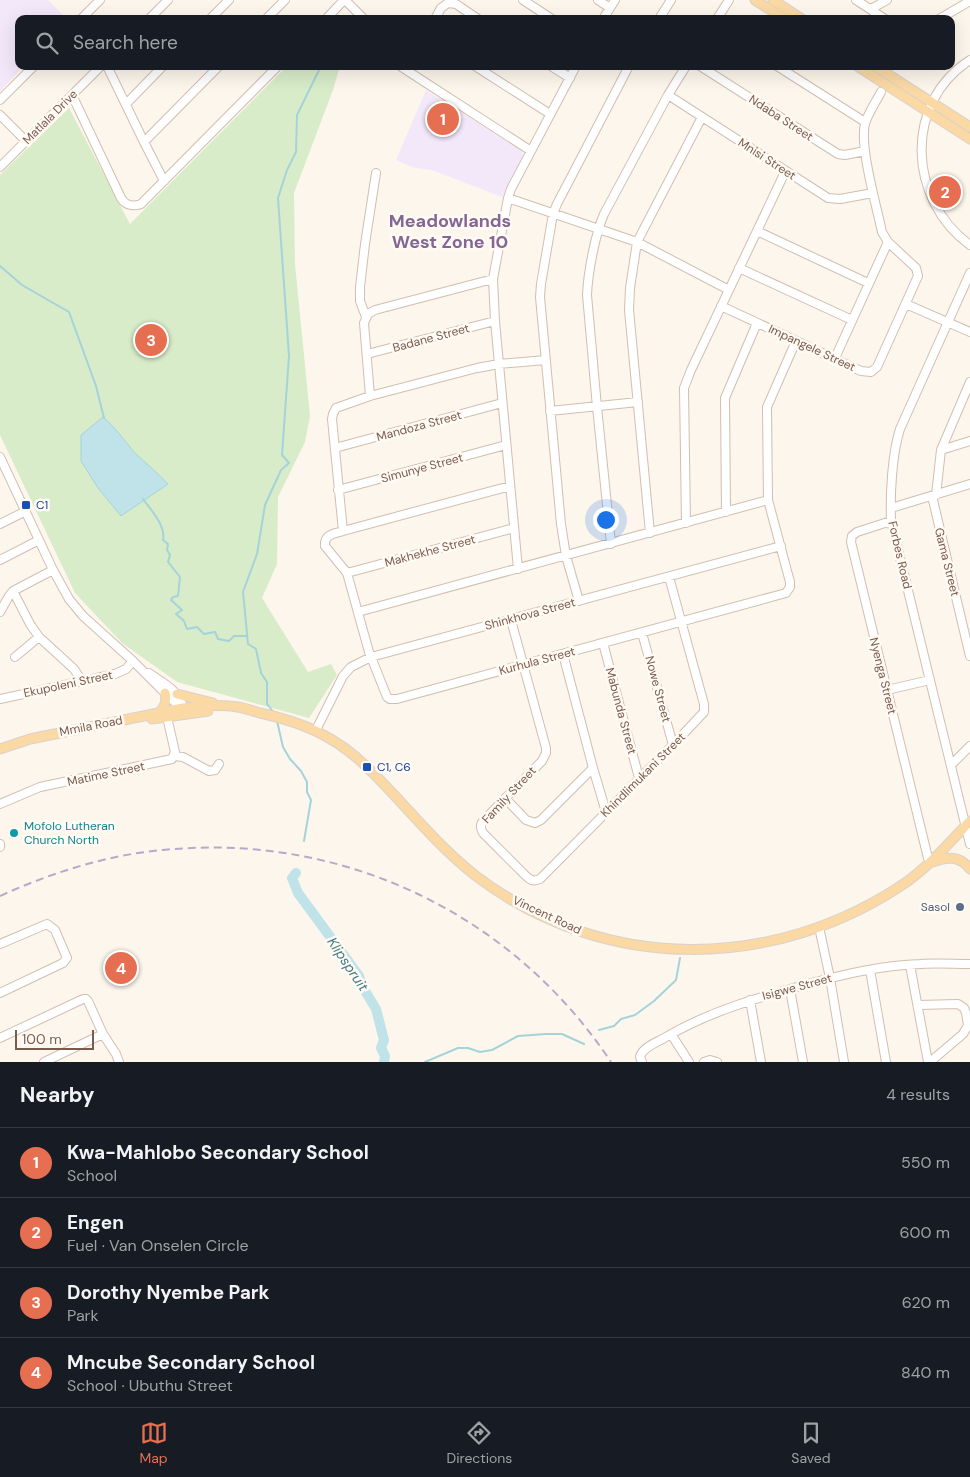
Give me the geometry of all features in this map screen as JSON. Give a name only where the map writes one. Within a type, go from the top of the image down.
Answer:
[{"type":"main road","points":[[755,0],[778,15]]},
{"type":"main road","points":[[773,0],[796,15]]},
{"type":"main road","points":[[863,70],[970,139]]},
{"type":"main road","points":[[881,70],[970,128]]},
{"type":"main road","points":[[163,715],[166,704],[165,694]]},
{"type":"main road","points":[[177,694],[222,708]]},
{"type":"main road","name":"Vincent Road","points":[[181,712],[222,708],[251,710],[293,721],[316,730],[344,748],[366,766],[438,841],[476,876],[521,905],[560,924],[629,944],[681,950],[714,950],[774,941],[819,928],[862,908],[910,879],[968,820]]},
{"type":"main road","name":"Mmila Road","points":[[0,750],[22,741],[181,712]]},
{"type":"main road","name":"Mmila Road","points":[[0,753],[19,745],[56,735]]},
{"type":"main road","points":[[928,861],[955,858],[963,862],[970,869]]},
{"type":"street","points":[[85,15],[100,0]]},
{"type":"street","points":[[153,15],[168,0]]},
{"type":"street","points":[[214,15],[228,0]]},
{"type":"street","points":[[270,15],[285,0]]},
{"type":"street","points":[[330,15],[345,0],[360,15]]},
{"type":"street","points":[[523,0],[546,15]]},
{"type":"street","points":[[598,0],[610,8]]},
{"type":"street","points":[[606,15],[615,0]]},
{"type":"street","points":[[662,15],[671,0]]},
{"type":"street","points":[[720,15],[729,0]]},
{"type":"street","points":[[856,0],[879,15]]},
{"type":"street","points":[[871,9],[887,0]]},
{"type":"street","points":[[947,15],[970,2]]},
{"type":"street","points":[[437,15],[441,8],[448,3],[456,4],[472,15]]},
{"type":"street","points":[[969,246],[944,219],[932,201],[923,169],[921,149],[922,135],[931,102],[952,74],[970,60]]},
{"type":"street","points":[[0,100],[30,70]]},
{"type":"street","name":"Matlala Drive","points":[[0,168],[97,70]]},
{"type":"street","points":[[110,70],[164,181]]},
{"type":"street","points":[[126,104],[159,70]]},
{"type":"street","points":[[144,142],[215,70]]},
{"type":"street","points":[[72,95],[123,202],[137,205],[141,204],[274,70]]},
{"type":"street","points":[[406,70],[531,151]]},
{"type":"street","points":[[482,70],[550,114]]},
{"type":"street","points":[[557,70],[570,78]]},
{"type":"street","points":[[518,569],[502,403],[493,279],[508,198],[514,182],[574,70]]},
{"type":"street","points":[[579,601],[566,556],[561,524],[540,297],[541,284],[553,214],[560,197],[628,70]]},
{"type":"street","points":[[611,544],[587,295],[588,284],[598,229],[604,214],[684,70]]},
{"type":"street","name":"Ndaba Street","points":[[706,70],[833,152],[845,155],[865,151]]},
{"type":"street","points":[[783,70],[865,122]]},
{"type":"street","points":[[835,358],[888,242],[882,232],[873,193],[864,136],[865,122],[881,92]]},
{"type":"street","name":"Mnisi Street","points":[[668,95],[828,198],[840,199],[873,193]]},
{"type":"street","points":[[0,115],[26,141]]},
{"type":"street","points":[[650,533],[628,297],[637,242],[702,116]]},
{"type":"street","points":[[686,523],[684,388],[785,172]]},
{"type":"street","points":[[366,317],[360,301],[360,287],[364,244],[376,173]]},
{"type":"street","points":[[508,198],[637,242],[729,290]]},
{"type":"street","points":[[757,232],[868,283]]},
{"type":"street","name":"Impangele Street","points":[[722,306],[861,371],[871,372],[875,370],[880,362],[918,276],[918,272],[911,263],[888,242]]},
{"type":"street","points":[[739,268],[852,320]]},
{"type":"street","name":"Forbes Road","points":[[970,274],[900,429],[896,446],[891,508],[891,521],[950,765],[968,820],[970,844]]},
{"type":"street","points":[[370,396],[364,323],[366,317],[371,312],[493,279]]},
{"type":"street","points":[[906,304],[970,332]]},
{"type":"street","name":"Badane Street","points":[[367,354],[495,321]]},
{"type":"street","points":[[726,512],[725,398],[757,323]]},
{"type":"street","name":"Kurhula Street","points":[[510,486],[343,531],[328,536],[324,543],[347,573],[371,657],[377,668],[385,695],[390,699],[523,665],[786,593],[790,587],[790,582],[768,500],[767,407],[796,341]]},
{"type":"street","points":[[343,531],[332,419],[334,410],[339,406],[370,396],[477,368],[546,360]]},
{"type":"street","name":"Gama Street","points":[[970,382],[966,398],[941,450],[934,496],[970,656]]},
{"type":"street","points":[[550,411],[638,402]]},
{"type":"street","name":"Mandoza Street","points":[[335,448],[502,403]]},
{"type":"street","points":[[941,450],[970,440]]},
{"type":"street","name":"Simunye Street","points":[[338,490],[506,445]]},
{"type":"street","points":[[0,457],[53,570],[74,607],[133,662],[181,712]]},
{"type":"street","points":[[891,508],[970,485]]},
{"type":"street","points":[[358,612],[768,500]]},
{"type":"street","points":[[0,524],[26,511]]},
{"type":"street","name":"Nyenga Street","points":[[891,521],[857,532],[851,538],[928,861]]},
{"type":"street","name":"Makhekhe Street","points":[[347,573],[514,528]]},
{"type":"street","points":[[0,560],[39,540]]},
{"type":"street","name":"Shinkhova Street","points":[[316,730],[339,683],[346,672],[358,662],[781,546]]},
{"type":"street","points":[[0,612],[13,591],[53,570]]},
{"type":"street","name":"Khindlimukani Street","points":[[481,828],[482,833],[529,879],[540,879],[702,715],[704,709],[669,577]]},
{"type":"street","points":[[13,591],[39,637],[74,669],[82,681]]},
{"type":"street","name":"Family Street","points":[[481,828],[482,823],[542,760],[546,753],[511,620]]},
{"type":"street","name":"Nowe Street","points":[[642,633],[673,745]]},
{"type":"street","points":[[15,657],[39,637]]},
{"type":"street","name":"Mabunda Street","points":[[602,643],[639,778]]},
{"type":"street","points":[[563,654],[606,812]]},
{"type":"street","points":[[133,662],[177,694],[181,712]]},
{"type":"street","name":"Ekupoleni Street","points":[[0,699],[120,672],[133,662]]},
{"type":"street","points":[[887,690],[930,680]]},
{"type":"street","points":[[163,715],[175,752],[174,756],[183,757],[209,772],[215,770],[220,764]]},
{"type":"street","points":[[950,765],[970,746]]},
{"type":"street","name":"Matime Street","points":[[0,804],[35,789],[167,761],[174,756]]},
{"type":"street","points":[[505,798],[526,820],[535,823],[541,820],[593,768]]},
{"type":"street","points":[[0,944],[47,924],[55,930],[67,958],[63,963],[0,993]]},
{"type":"street","points":[[819,928],[830,978],[844,1062]]},
{"type":"street","name":"Isigwe Street","points":[[641,1060],[644,1050],[671,1034],[750,1000],[830,978],[870,970],[910,965],[970,964]]},
{"type":"street","points":[[910,965],[929,1062],[955,1042],[966,1029],[968,1025],[966,1013],[964,1008],[958,1004],[918,1005]]},
{"type":"street","points":[[870,970],[886,1062]]},
{"type":"street","points":[[790,989],[803,1062]]},
{"type":"street","points":[[0,1038],[83,999],[87,1000],[119,1062]]},
{"type":"street","points":[[750,1000],[761,1062]]},
{"type":"street","points":[[44,1062],[103,1034]]},
{"type":"street","points":[[671,1034],[689,1062]]},
{"type":"street","points":[[704,1062],[710,1060],[717,1062]]},
{"type":"shaded area","points":[[0,0],[48,0],[63,15],[15,15],[15,70],[20,70],[0,91]]},
{"type":"shaded area","points":[[426,90],[522,151],[523,158],[502,197],[432,170],[414,168],[396,160]]},
{"type":"green space","points":[[283,70],[339,70],[294,193],[295,264],[310,416],[305,442],[278,497],[277,564],[262,598],[308,672],[331,664],[337,675],[309,718],[177,682],[122,643],[75,593],[0,435],[0,175],[69,108],[130,224]]},
{"type":"water","points":[[103,417],[134,452],[168,484],[121,516],[98,488],[81,461],[81,435]]},
{"type":"waterway","points":[[275,714],[267,704],[267,682],[261,673],[256,649],[248,644],[243,592],[257,554],[265,505],[281,470],[289,463],[282,455],[289,356],[278,198],[287,170],[296,152],[297,115],[319,70]]},
{"type":"waterway","points":[[0,266],[22,285],[69,312],[96,386],[104,418]]},
{"type":"waterway","points":[[143,499],[160,524],[163,540],[168,544],[167,550],[170,555],[168,562],[180,577],[178,596],[173,597],[171,600],[182,610],[176,614],[184,621],[187,629],[197,627],[204,634],[215,632],[218,639],[229,641],[234,636],[247,636]]},
{"type":"waterway","points":[[277,721],[283,747],[307,782],[307,792],[311,800],[304,841]]},
{"type":"waterway","name":"Klipspruit","points":[[296,873],[292,878],[298,893],[359,976],[362,986],[376,1009],[384,1040],[381,1048],[385,1056],[384,1062]]},
{"type":"waterway","points":[[599,1030],[614,1026],[621,1019],[635,1015],[654,1001],[676,980],[680,958]]},
{"type":"waterway","points":[[425,1062],[458,1048],[468,1048],[480,1052],[492,1050],[518,1036],[562,1034],[584,1044]]},
{"type":"railway","points":[[0,896],[79,866],[121,856],[163,850],[229,848],[294,855],[357,870],[417,893],[473,925],[524,963],[571,1009],[611,1062]]},
{"type":"place","name":"Kwa-Mahlobo Secondary School","points":[[443,119]]},
{"type":"place","name":"Engen","points":[[945,192]]},
{"type":"place","name":"Dorothy Nyembe Park","points":[[151,340]]},
{"type":"place","name":"C1","points":[[26,505]]},
{"type":"place","name":"C1, C6","points":[[367,767]]},
{"type":"place","name":"Mofolo Lutheran Church North","points":[[14,833]]},
{"type":"place","name":"Sasol","points":[[960,907]]},
{"type":"place","name":"Mncube Secondary School","points":[[121,968]]},
{"type":"district","name":"Meadowlands West Zone 10","points":[[450,231]]}]
